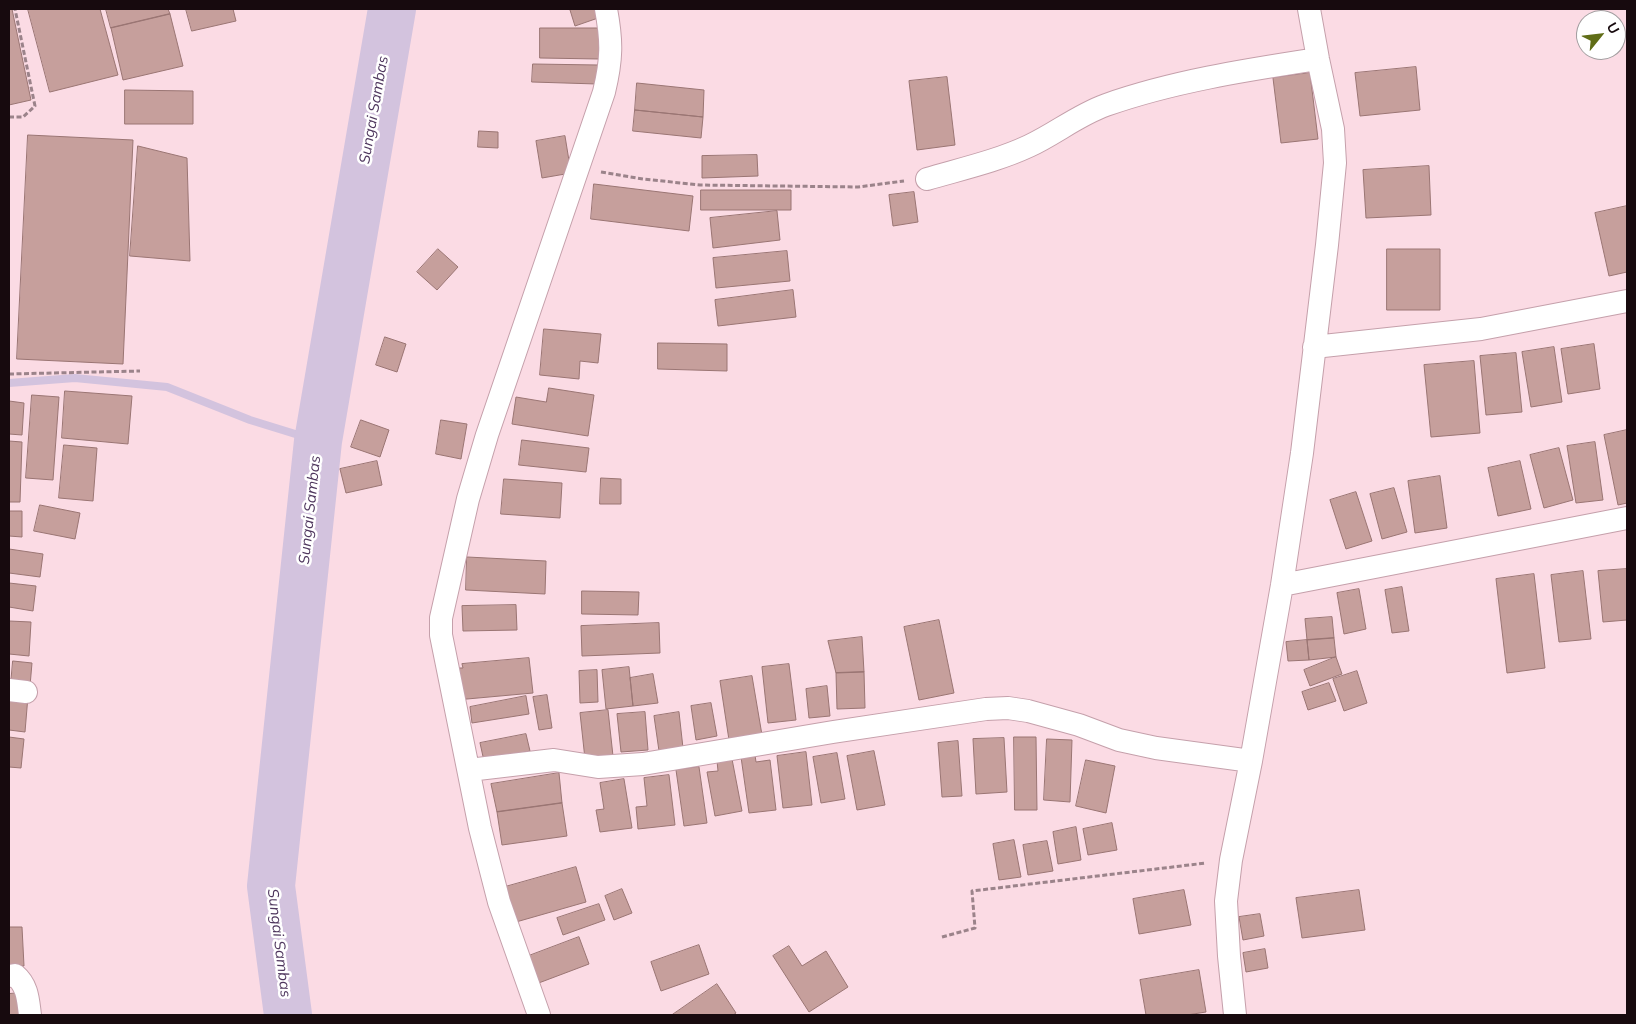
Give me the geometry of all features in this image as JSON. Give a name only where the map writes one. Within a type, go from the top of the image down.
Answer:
[{"type":"street","points":[[539,1015],[499,902],[480,828],[443,643],[441,618],[468,500],[487,435],[604,92],[610,68],[611,42],[606,9]]},
{"type":"street","points":[[1235,1015],[1226,901],[1231,860],[1251,761],[1282,585],[1302,453],[1328,244],[1334,163],[1333,129],[1309,9]]},
{"type":"street","points":[[927,179],[983,163],[1025,148],[1081,115],[1106,105],[1183,84],[1318,59]]},
{"type":"street","points":[[1314,347],[1481,329],[1627,301]]},
{"type":"street","points":[[1282,585],[1627,518]]},
{"type":"street","points":[[469,770],[554,760],[598,767],[643,764],[833,732],[986,709],[1008,708],[1053,717],[1119,740],[1156,748],[1251,761]]},
{"type":"street","points":[[9,976],[16,975],[26,988],[30,1015]]},
{"type":"path","points":[[9,117],[24,117],[35,106],[15,9]]},
{"type":"path","points":[[580,166],[606,173],[700,185],[858,187],[927,179]]},
{"type":"path","points":[[9,374],[140,371]]},
{"type":"path","points":[[942,938],[975,928],[972,891],[1231,860]]},
{"type":"building","points":[[9,9],[12,9],[31,100],[9,105]]},
{"type":"building","points":[[28,9],[100,9],[118,75],[50,92]]},
{"type":"building","points":[[106,9],[168,9],[170,14],[111,28]]},
{"type":"building","points":[[186,9],[233,9],[236,21],[192,31]]},
{"type":"building","points":[[598,9],[601,17],[575,26],[570,10]]},
{"type":"building","points":[[170,14],[183,66],[123,80],[111,28]]},
{"type":"building","points":[[540,28],[600,28],[599,59],[540,58]]},
{"type":"building","points":[[533,64],[598,65],[597,84],[532,82]]},
{"type":"building","points":[[1416,67],[1420,110],[1360,116],[1355,73]]},
{"type":"building","points":[[1310,73],[1318,139],[1281,143],[1273,78]]},
{"type":"building","points":[[947,77],[955,145],[917,150],[909,81]]},
{"type":"building","points":[[637,83],[704,90],[703,117],[635,110]]},
{"type":"building","points":[[125,90],[193,91],[193,124],[125,124]]},
{"type":"building","points":[[635,110],[703,117],[701,138],[633,131]]},
{"type":"building","points":[[479,131],[498,132],[498,148],[478,147]]},
{"type":"building","points":[[28,135],[133,140],[123,364],[17,359]]},
{"type":"building","points":[[565,136],[571,173],[542,178],[536,141]]},
{"type":"building","points":[[138,146],[187,158],[190,261],[130,256]]},
{"type":"building","points":[[757,155],[758,176],[702,178],[702,156]]},
{"type":"building","points":[[1429,166],[1431,215],[1366,218],[1363,170]]},
{"type":"building","points":[[594,184],[693,196],[689,231],[591,219]]},
{"type":"building","points":[[701,190],[791,190],[791,210],[701,210]]},
{"type":"building","points":[[914,192],[918,222],[893,226],[889,195]]},
{"type":"building","points":[[1627,206],[1627,272],[1609,276],[1595,213]]},
{"type":"building","points":[[777,211],[780,240],[713,248],[710,218]]},
{"type":"building","points":[[438,249],[458,267],[437,290],[417,272]]},
{"type":"building","points":[[1387,249],[1440,249],[1440,310],[1387,310]]},
{"type":"building","points":[[787,251],[790,281],[716,288],[713,258]]},
{"type":"building","points":[[793,290],[796,317],[718,326],[715,300]]},
{"type":"building","points":[[544,329],[601,334],[598,363],[580,361],[579,379],[540,375]]},
{"type":"building","points":[[385,337],[406,344],[397,372],[376,365]]},
{"type":"building","points":[[658,343],[727,344],[727,371],[658,369]]},
{"type":"building","points":[[1594,344],[1600,389],[1568,394],[1561,349]]},
{"type":"building","points":[[1554,347],[1562,402],[1531,407],[1522,352]]},
{"type":"building","points":[[1516,353],[1522,412],[1486,415],[1480,356]]},
{"type":"building","points":[[1474,361],[1480,433],[1431,437],[1424,365]]},
{"type":"building","points":[[549,388],[594,395],[588,436],[512,424],[516,397],[546,402]]},
{"type":"building","points":[[65,391],[132,396],[128,444],[62,438]]},
{"type":"building","points":[[32,395],[59,397],[53,480],[26,478]]},
{"type":"building","points":[[9,401],[24,403],[22,435],[9,434]]},
{"type":"building","points":[[361,420],[389,430],[380,457],[351,447]]},
{"type":"building","points":[[441,420],[467,424],[461,459],[436,454]]},
{"type":"building","points":[[1627,430],[1627,503],[1618,505],[1604,435]]},
{"type":"building","points":[[522,440],[589,448],[586,472],[519,465]]},
{"type":"building","points":[[9,441],[22,442],[20,502],[9,502]]},
{"type":"building","points":[[1595,442],[1603,500],[1576,503],[1567,446]]},
{"type":"building","points":[[64,445],[97,448],[93,501],[59,498]]},
{"type":"building","points":[[1559,448],[1573,500],[1544,508],[1530,455]]},
{"type":"building","points":[[377,461],[382,485],[346,493],[340,469]]},
{"type":"building","points":[[1520,461],[1531,509],[1498,516],[1488,468]]},
{"type":"building","points":[[1440,476],[1447,528],[1415,533],[1408,481]]},
{"type":"building","points":[[601,478],[621,479],[621,504],[600,504]]},
{"type":"building","points":[[504,479],[562,483],[560,518],[501,514]]},
{"type":"building","points":[[1394,488],[1407,532],[1382,539],[1370,494]]},
{"type":"building","points":[[1356,492],[1372,541],[1346,549],[1330,500]]},
{"type":"building","points":[[40,505],[80,513],[75,539],[34,531]]},
{"type":"building","points":[[9,511],[22,511],[22,537],[9,536]]},
{"type":"building","points":[[9,549],[43,554],[40,577],[9,573]]},
{"type":"building","points":[[467,557],[546,561],[545,594],[466,590]]},
{"type":"building","points":[[1627,569],[1627,620],[1603,622],[1598,571]]},
{"type":"building","points":[[1583,571],[1591,639],[1559,642],[1551,575]]},
{"type":"building","points":[[1534,574],[1545,668],[1507,673],[1496,579]]},
{"type":"building","points":[[9,583],[36,586],[33,611],[9,607]]},
{"type":"building","points":[[1402,587],[1409,631],[1392,633],[1385,590]]},
{"type":"building","points":[[1359,589],[1366,629],[1344,634],[1337,593]]},
{"type":"building","points":[[582,591],[639,592],[638,615],[582,614]]},
{"type":"building","points":[[516,605],[517,630],[463,631],[462,606]]},
{"type":"building","points":[[1332,617],[1334,638],[1307,640],[1305,619]]},
{"type":"building","points":[[939,620],[954,693],[919,700],[904,627]]},
{"type":"building","points":[[9,621],[31,622],[29,656],[9,654]]},
{"type":"building","points":[[659,623],[660,653],[582,656],[581,626]]},
{"type":"building","points":[[862,637],[864,672],[836,673],[828,641]]},
{"type":"building","points":[[1334,638],[1336,657],[1309,660],[1307,640]]},
{"type":"building","points":[[1307,640],[1309,660],[1288,661],[1286,642]]},
{"type":"building","points":[[1336,657],[1342,674],[1310,686],[1304,670]]},
{"type":"building","points":[[529,658],[533,693],[456,700],[453,668],[463,668],[462,664]]},
{"type":"building","points":[[13,661],[32,663],[30,686],[11,684]]},
{"type":"building","points":[[789,664],[796,720],[768,723],[762,667]]},
{"type":"building","points":[[629,667],[633,706],[606,709],[602,670]]},
{"type":"building","points":[[597,670],[598,702],[580,703],[579,671]]},
{"type":"building","points":[[1357,671],[1367,703],[1344,711],[1333,679]]},
{"type":"building","points":[[864,672],[865,708],[837,709],[836,673]]},
{"type":"building","points":[[653,674],[658,703],[633,706],[630,678]]},
{"type":"building","points":[[752,676],[762,735],[729,740],[720,681]]},
{"type":"building","points":[[1329,683],[1336,701],[1308,710],[1302,692]]},
{"type":"building","points":[[827,686],[830,716],[809,718],[806,689]]},
{"type":"building","points":[[9,694],[28,696],[25,732],[9,730]]},
{"type":"building","points":[[547,695],[552,728],[539,730],[533,697]]},
{"type":"building","points":[[526,696],[529,714],[472,723],[470,707]]},
{"type":"building","points":[[711,703],[717,736],[696,740],[691,706]]},
{"type":"building","points":[[608,710],[613,756],[585,759],[580,713]]},
{"type":"building","points":[[645,712],[648,750],[621,752],[617,714]]},
{"type":"building","points":[[679,712],[683,748],[659,751],[654,716]]},
{"type":"building","points":[[526,734],[530,751],[484,761],[480,743]]},
{"type":"building","points":[[9,737],[24,739],[21,768],[9,767]]},
{"type":"building","points":[[1014,737],[1036,737],[1037,810],[1015,810]]},
{"type":"building","points":[[1004,738],[1007,792],[976,794],[973,739]]},
{"type":"building","points":[[1047,739],[1072,740],[1070,802],[1044,800]]},
{"type":"building","points":[[958,741],[962,796],[942,797],[938,743]]},
{"type":"building","points":[[874,751],[885,805],[857,810],[847,756]]},
{"type":"building","points":[[806,752],[812,805],[783,808],[777,756]]},
{"type":"building","points":[[837,753],[845,799],[821,803],[813,757]]},
{"type":"building","points":[[755,755],[756,762],[770,760],[776,810],[749,813],[741,757]]},
{"type":"building","points":[[732,759],[742,811],[715,816],[707,772],[718,771],[717,761]]},
{"type":"building","points":[[1086,760],[1115,766],[1106,813],[1076,806]]},
{"type":"building","points":[[699,767],[707,823],[684,826],[676,770]]},
{"type":"building","points":[[559,773],[562,803],[497,812],[491,784]]},
{"type":"building","points":[[669,775],[675,825],[638,829],[636,807],[647,806],[644,778]]},
{"type":"building","points":[[624,779],[632,828],[600,832],[596,810],[604,809],[600,783]]},
{"type":"building","points":[[562,803],[567,836],[502,845],[497,812]]},
{"type":"building","points":[[1112,823],[1117,850],[1088,855],[1083,829]]},
{"type":"building","points":[[1076,827],[1081,860],[1058,864],[1053,832]]},
{"type":"building","points":[[1014,840],[1021,877],[999,880],[993,844]]},
{"type":"building","points":[[1047,841],[1053,871],[1028,875],[1023,845]]},
{"type":"building","points":[[576,867],[586,902],[516,922],[505,887]]},
{"type":"building","points":[[622,889],[632,913],[614,920],[605,896]]},
{"type":"building","points":[[1184,890],[1191,925],[1139,934],[1133,899]]},
{"type":"building","points":[[1359,890],[1365,930],[1302,938],[1296,898]]},
{"type":"building","points":[[599,904],[605,920],[563,935],[557,918]]},
{"type":"building","points":[[1260,914],[1264,936],[1243,940],[1239,917]]},
{"type":"building","points":[[9,927],[22,927],[24,966],[9,966]]},
{"type":"building","points":[[579,937],[589,964],[536,984],[526,957]]},
{"type":"building","points":[[699,945],[709,974],[661,991],[651,962]]},
{"type":"building","points":[[789,946],[802,966],[826,951],[848,987],[809,1012],[773,956]]},
{"type":"building","points":[[1265,949],[1268,968],[1246,972],[1243,953]]},
{"type":"building","points":[[1199,970],[1206,1012],[1187,1015],[1146,1015],[1140,980]]},
{"type":"building","points":[[717,984],[736,1013],[733,1015],[672,1015]]},
{"type":"building","points":[[20,993],[23,1015],[9,1015],[9,994]]},
{"type":"waterway","name":"Sungai Sambas","points":[[288,1015],[271,886],[318,441],[392,9]]},
{"type":"waterway","points":[[9,383],[75,378],[167,387],[250,420],[318,441]]}]
